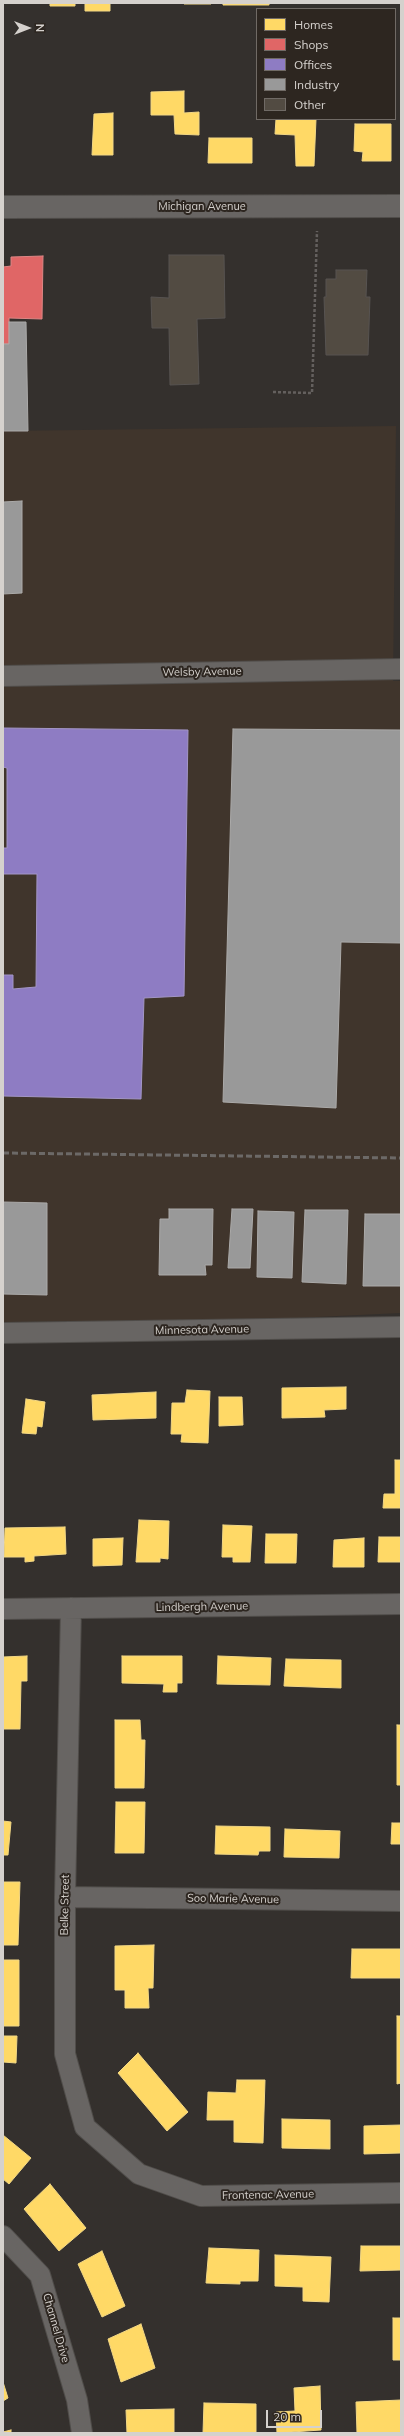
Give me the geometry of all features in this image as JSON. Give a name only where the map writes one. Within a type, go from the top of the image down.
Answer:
[{"type":"street","name":"Michigan Avenue","points":[[3,207],[401,206]]},
{"type":"street","name":"Welsby Avenue","points":[[3,676],[401,669]]},
{"type":"street","name":"Minnesota Avenue","points":[[3,1333],[401,1327]]},
{"type":"street","name":"Lindbergh Avenue","points":[[3,1609],[401,1604]]},
{"type":"street","name":"Belke Street","points":[[71,1608],[65,1897],[65,2054],[85,2127],[139,2174]]},
{"type":"street","name":"Soo Marie Avenue","points":[[65,1897],[401,1901]]},
{"type":"street","name":"Frontenac Avenue","points":[[139,2174],[201,2196],[401,2193]]},
{"type":"street","name":"Channel Drive","points":[[3,2236],[40,2275],[77,2400],[82,2433]]},
{"type":"path","points":[[273,392],[312,393],[317,231]]},
{"type":"shaded area","points":[[396,426],[393,681],[401,681],[401,1313],[252,1320],[3,1322],[3,431]]},
{"type":"building: Homes","points":[[50,3],[75,3],[75,6],[50,6]]},
{"type":"building: Homes","points":[[85,3],[110,3],[110,11],[85,11]]},
{"type":"building: Homes","points":[[211,3],[211,4],[184,4]]},
{"type":"building: Homes","points":[[223,3],[269,3],[269,5],[223,5]]},
{"type":"building: Homes","points":[[184,91],[184,113],[199,112],[199,135],[175,134],[174,115],[151,115],[151,92]]},
{"type":"building: Homes","points":[[113,113],[113,155],[92,155],[94,114]]},
{"type":"building: Homes","points":[[276,120],[316,120],[314,166],[296,166],[295,135],[275,134]]},
{"type":"building: Homes","points":[[355,124],[391,124],[391,161],[362,161],[363,152],[354,151]]},
{"type":"building: Homes","points":[[209,138],[252,138],[252,163],[208,163]]},
{"type":"building: Homes","points":[[346,1387],[346,1409],[324,1410],[325,1417],[282,1418],[282,1388]]},
{"type":"building: Homes","points":[[187,1390],[210,1391],[208,1443],[181,1442],[182,1434],[171,1434],[172,1403],[185,1403]]},
{"type":"building: Homes","points":[[156,1392],[156,1418],[93,1420],[92,1395]]},
{"type":"building: Homes","points":[[219,1397],[242,1397],[243,1425],[219,1426]]},
{"type":"building: Homes","points":[[26,1399],[45,1402],[42,1427],[37,1426],[36,1434],[22,1433]]},
{"type":"building: Homes","points":[[395,1460],[401,1460],[401,1508],[383,1508],[384,1494],[395,1494]]},
{"type":"building: Homes","points":[[139,1520],[169,1521],[168,1559],[160,1558],[160,1562],[136,1562]]},
{"type":"building: Homes","points":[[223,1525],[252,1526],[250,1562],[233,1562],[233,1557],[222,1557]]},
{"type":"building: Homes","points":[[65,1527],[66,1554],[34,1556],[34,1561],[25,1562],[25,1557],[4,1557],[5,1528]]},
{"type":"building: Homes","points":[[266,1534],[297,1534],[296,1563],[265,1563]]},
{"type":"building: Homes","points":[[379,1537],[401,1537],[401,1562],[378,1562]]},
{"type":"building: Homes","points":[[123,1538],[122,1565],[93,1566],[93,1539]]},
{"type":"building: Homes","points":[[364,1538],[364,1567],[333,1567],[334,1540]]},
{"type":"building: Homes","points":[[27,1656],[27,1681],[21,1681],[20,1729],[3,1729],[3,1657]]},
{"type":"building: Homes","points":[[122,1656],[182,1656],[182,1683],[177,1683],[177,1692],[163,1692],[164,1684],[122,1683]]},
{"type":"building: Homes","points":[[218,1656],[271,1658],[270,1685],[217,1684]]},
{"type":"building: Homes","points":[[286,1659],[341,1660],[341,1688],[284,1686]]},
{"type":"building: Homes","points":[[115,1720],[140,1720],[141,1740],[145,1740],[144,1788],[115,1788]]},
{"type":"building: Homes","points":[[397,1725],[401,1725],[401,1785],[397,1785]]},
{"type":"building: Homes","points":[[116,1802],[145,1802],[144,1853],[115,1853]]},
{"type":"building: Homes","points":[[3,1821],[11,1822],[8,1855],[3,1855]]},
{"type":"building: Homes","points":[[392,1823],[401,1823],[401,1844],[391,1844]]},
{"type":"building: Homes","points":[[216,1826],[270,1827],[270,1851],[259,1851],[258,1855],[215,1854]]},
{"type":"building: Homes","points":[[285,1829],[340,1831],[339,1858],[284,1857]]},
{"type":"building: Homes","points":[[3,1882],[20,1882],[18,1945],[3,1945]]},
{"type":"building: Homes","points":[[154,1945],[153,1988],[148,1988],[149,2008],[125,2008],[125,1990],[115,1990],[115,1946]]},
{"type":"building: Homes","points":[[352,1949],[401,1949],[401,1978],[351,1978]]},
{"type":"building: Homes","points":[[3,1960],[19,1960],[19,2026],[3,2026]]},
{"type":"building: Homes","points":[[397,2016],[401,2016],[401,2083],[397,2084]]},
{"type":"building: Homes","points":[[3,2036],[17,2036],[16,2063],[3,2062]]},
{"type":"building: Homes","points":[[138,2053],[188,2112],[167,2131],[118,2073]]},
{"type":"building: Homes","points":[[237,2080],[265,2080],[263,2143],[234,2142],[234,2120],[207,2120],[208,2092],[236,2093]]},
{"type":"building: Homes","points":[[282,2119],[330,2120],[330,2149],[282,2148]]},
{"type":"building: Homes","points":[[401,2125],[401,2153],[364,2154],[364,2126]]},
{"type":"building: Homes","points":[[3,2135],[31,2158],[9,2184],[3,2179]]},
{"type":"building: Homes","points":[[50,2184],[86,2228],[59,2251],[24,2209]]},
{"type":"building: Homes","points":[[361,2246],[401,2246],[401,2270],[360,2271]]},
{"type":"building: Homes","points":[[209,2248],[259,2250],[258,2281],[240,2281],[240,2284],[206,2283]]},
{"type":"building: Homes","points":[[102,2251],[125,2306],[102,2317],[78,2264]]},
{"type":"building: Homes","points":[[275,2255],[331,2257],[329,2302],[303,2301],[303,2287],[275,2286]]},
{"type":"building: Homes","points":[[393,2318],[401,2318],[401,2360],[393,2360]]},
{"type":"building: Homes","points":[[141,2324],[155,2368],[121,2382],[108,2339]]},
{"type":"building: Homes","points":[[3,2382],[8,2398],[3,2401]]},
{"type":"building: Homes","points":[[320,2386],[321,2430],[277,2433],[276,2412],[295,2411],[294,2388]]},
{"type":"building: Homes","points":[[401,2400],[401,2433],[357,2433],[356,2402]]},
{"type":"building: Homes","points":[[204,2403],[256,2404],[256,2433],[203,2433]]},
{"type":"building: Homes","points":[[174,2409],[174,2433],[127,2433],[126,2410]]},
{"type":"building: Homes","points":[[11,2430],[11,2433],[3,2433],[3,2432]]},
{"type":"building: Shops","points":[[43,256],[42,319],[9,318],[9,344],[3,344],[3,267],[11,266],[11,257]]},
{"type":"building: Offices","points":[[3,728],[188,730],[184,996],[144,998],[141,1099],[3,1096],[3,975],[13,975],[13,989],[36,987],[37,874],[3,874],[3,848],[7,848],[7,768],[3,767]]},
{"type":"building: Industry","points":[[9,322],[26,322],[28,431],[3,431],[3,344],[9,344]]},
{"type":"building: Industry","points":[[22,501],[22,593],[3,594],[3,502]]},
{"type":"building: Industry","points":[[233,729],[401,730],[401,943],[341,942],[336,1108],[223,1102]]},
{"type":"building: Industry","points":[[3,1202],[47,1203],[47,1295],[3,1294]]},
{"type":"building: Industry","points":[[169,1209],[213,1209],[212,1265],[205,1265],[206,1275],[159,1275],[160,1219],[169,1219]]},
{"type":"building: Industry","points":[[232,1209],[253,1209],[250,1268],[228,1268]]},
{"type":"building: Industry","points":[[305,1210],[348,1210],[346,1284],[302,1282]]},
{"type":"building: Industry","points":[[258,1211],[294,1212],[292,1278],[257,1277]]},
{"type":"building: Industry","points":[[365,1214],[401,1214],[401,1286],[363,1286]]},
{"type":"building: Other","points":[[169,255],[224,255],[225,318],[197,319],[199,384],[170,385],[169,328],[152,328],[151,297],[169,298]]},
{"type":"building: Other","points":[[336,270],[367,270],[366,297],[370,297],[368,355],[326,355],[324,297],[326,297],[326,279],[336,279]]},
{"type":"railway","points":[[3,1153],[401,1158]]}]
